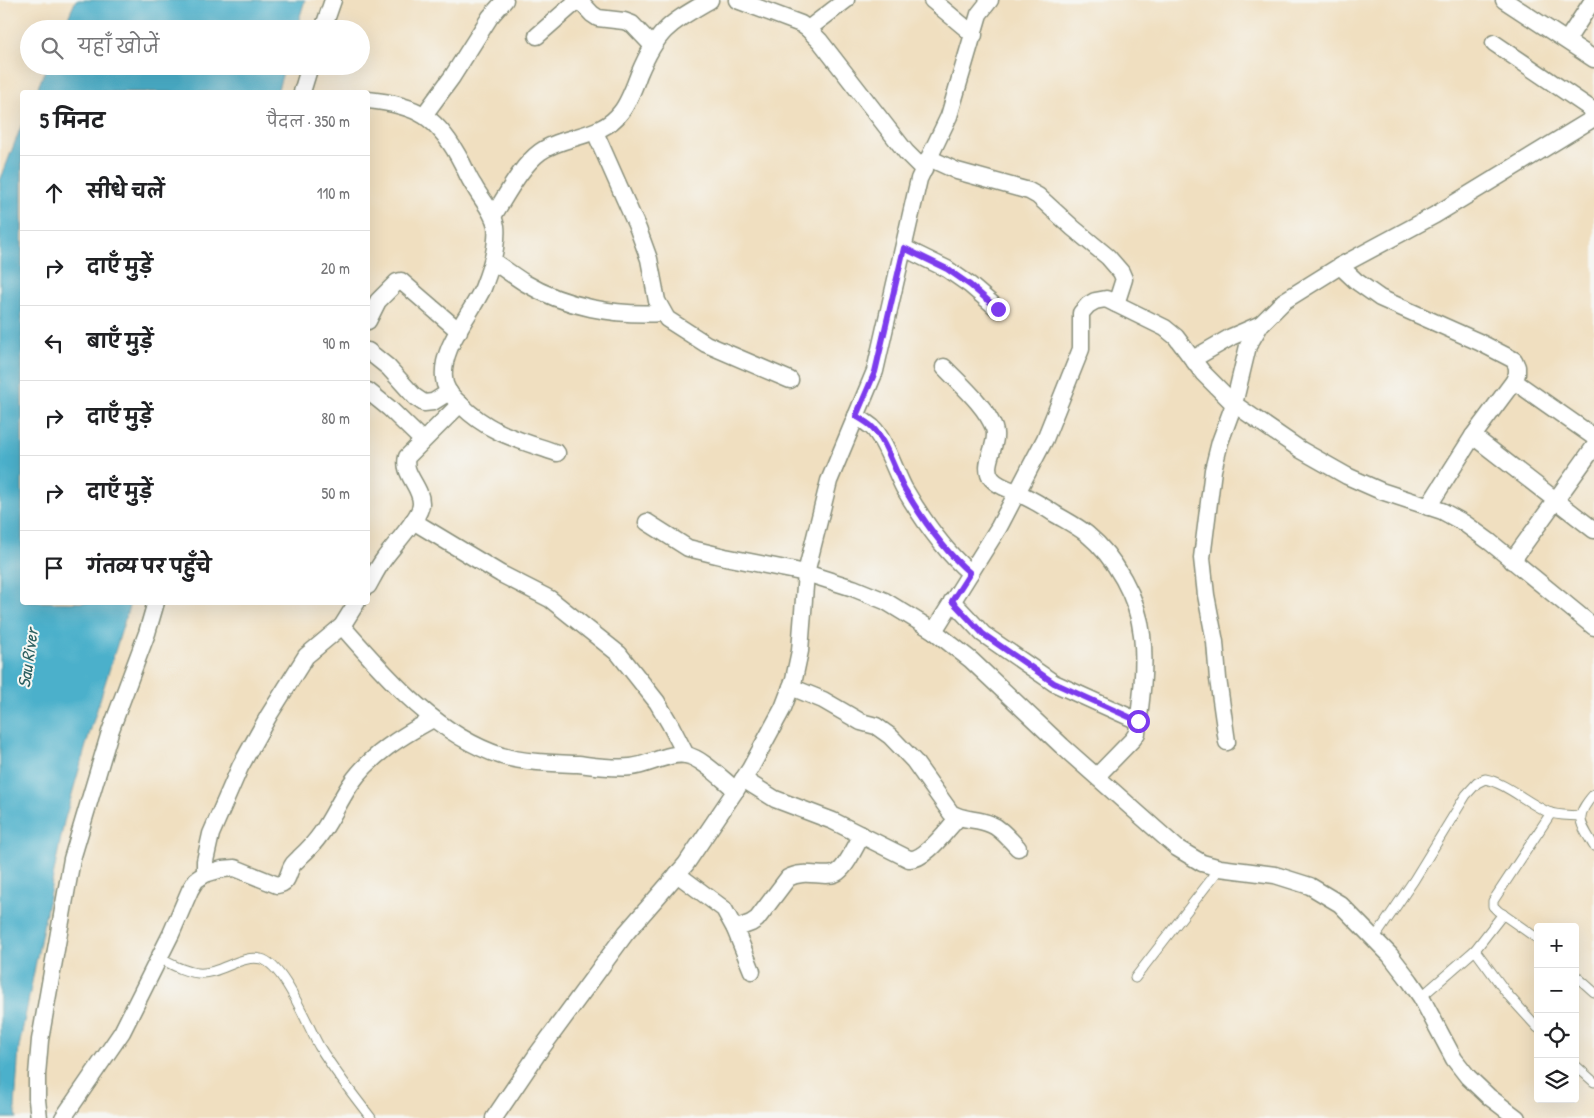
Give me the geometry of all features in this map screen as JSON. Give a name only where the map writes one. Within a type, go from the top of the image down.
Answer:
[{"type":"street","points":[[326,20],[334,0]]},
{"type":"street","points":[[424,115],[452,77],[490,17],[505,0]]},
{"type":"street","points":[[537,36],[579,0],[598,18],[624,21],[632,24],[652,45]]},
{"type":"street","points":[[493,216],[528,164],[541,151],[559,143],[595,132],[610,123],[621,113],[652,45],[659,35],[672,23],[710,0]]},
{"type":"street","points":[[736,0],[783,17],[808,29],[820,41],[906,152],[927,164],[1029,191],[1038,196],[1108,257],[1121,272],[1124,279],[1116,304]]},
{"type":"street","points":[[808,29],[846,0]]},
{"type":"street","points":[[932,0],[974,35]]},
{"type":"street","points":[[494,1118],[538,1053],[626,933],[686,864],[750,769],[783,708],[794,678],[800,651],[806,573],[829,481],[875,372],[919,179],[948,116],[979,14],[990,0]]},
{"type":"street","points":[[1504,0],[1594,59]]},
{"type":"street","points":[[1566,40],[1593,0]]},
{"type":"street","points":[[1494,43],[1594,111]]},
{"type":"street","points":[[303,90],[307,75]]},
{"type":"street","points":[[370,100],[393,103],[411,108],[424,115],[439,127],[452,143],[472,184],[493,216],[496,232],[493,261],[483,288],[446,357],[443,372],[446,385],[454,398],[481,423],[500,434],[558,452]]},
{"type":"street","points":[[1227,742],[1215,642],[1206,594],[1202,558],[1213,470],[1220,442],[1234,404],[1248,346],[1261,324],[1284,301],[1340,266],[1435,215],[1594,118]]},
{"type":"street","points":[[595,132],[638,229],[649,259],[657,301],[662,313],[675,325],[706,344],[790,380]]},
{"type":"street","points":[[904,248],[947,269],[970,285],[998,309]]},
{"type":"street","points":[[493,261],[525,283],[578,304],[609,312],[662,313]]},
{"type":"street","points":[[1340,266],[1356,281],[1380,298],[1479,342],[1514,360],[1517,367],[1518,374],[1514,381],[1473,436],[1428,507]]},
{"type":"street","points":[[370,317],[378,302],[397,282],[401,281],[459,330]]},
{"type":"street","points":[[934,630],[1018,493],[1046,439],[1080,349],[1081,313],[1088,305],[1095,301],[1106,299],[1166,328],[1176,337],[1203,373],[1234,404],[1302,450],[1348,476],[1381,491],[1442,511],[1464,523],[1594,627]]},
{"type":"street","points":[[1193,359],[1231,336],[1261,324]]},
{"type":"street","points":[[370,352],[424,403],[454,398]]},
{"type":"street","points":[[944,367],[989,417],[995,430],[996,442],[988,470],[991,478],[999,485],[1018,493],[1085,533],[1100,546],[1118,570],[1131,596],[1142,634],[1143,666],[1137,733],[1133,740],[1097,776]]},
{"type":"street","points":[[1514,381],[1594,437]]},
{"type":"street","points":[[370,393],[422,440]]},
{"type":"street","points":[[370,583],[383,560],[420,509],[421,503],[405,462],[411,451],[422,440],[454,398]]},
{"type":"street","points":[[856,416],[873,428],[880,438],[896,474],[911,500],[946,550],[970,573]]},
{"type":"street","points":[[1473,436],[1594,530]]},
{"type":"street","points":[[1512,561],[1594,446]]},
{"type":"street","points":[[413,521],[501,574],[550,599],[619,654],[657,702],[686,755]]},
{"type":"street","points":[[646,522],[682,544],[704,552],[806,573],[853,588],[885,601],[934,630],[971,660],[1062,746],[1177,848],[1202,863],[1220,868],[1275,875],[1310,886],[1340,904],[1395,962],[1421,997],[1454,1059],[1468,1077],[1488,1096],[1517,1118]]},
{"type":"street","points":[[952,601],[983,634],[1043,676],[1054,683],[1138,721]]},
{"type":"street","points":[[39,1118],[36,1100],[40,1040],[72,859],[110,732],[147,633],[155,605]]},
{"type":"street","points":[[205,874],[205,861],[211,834],[240,766],[306,656],[342,626],[355,605]]},
{"type":"street","points":[[342,626],[370,657],[433,719],[484,749],[505,757],[533,761],[631,767],[675,755],[686,755],[739,785],[833,821],[897,854],[913,860],[927,852],[958,818]]},
{"type":"street","points":[[791,688],[824,700],[861,722],[876,726],[890,736],[914,761],[951,813],[958,818],[990,824],[1001,831],[1018,848]]},
{"type":"street","points":[[63,1118],[122,1032],[196,880],[205,874],[222,869],[235,868],[277,885],[283,884],[287,880],[293,865],[326,829],[350,784],[369,762],[403,736],[433,719]]},
{"type":"street","points":[[736,929],[751,923],[757,918],[788,878],[795,874],[832,874],[838,872],[862,835]]},
{"type":"street","points":[[678,874],[724,909],[736,929],[752,971]]},
{"type":"lane","points":[[1374,939],[1414,880],[1466,795],[1476,783],[1485,779],[1496,781],[1522,799],[1550,813],[1580,816]]},
{"type":"lane","points":[[1594,794],[1583,807],[1580,816],[1594,846]]},
{"type":"lane","points":[[1534,936],[1502,914],[1493,906],[1493,902],[1550,813]]},
{"type":"lane","points":[[1134,978],[1220,868]]},
{"type":"lane","points":[[1421,997],[1476,950],[1502,914]]},
{"type":"lane","points":[[1476,950],[1508,995],[1534,1024]]},
{"type":"lane","points":[[159,958],[184,970],[198,974],[212,972],[250,959],[261,959],[270,963],[293,995],[319,1045],[342,1081],[371,1118]]},
{"type":"lane","points":[[1579,978],[1594,992]]},
{"type":"lane","points":[[1579,1069],[1594,1082]]},
{"type":"water","points":[[76,0],[305,0],[299,20],[67,20]]},
{"type":"water","points":[[43,75],[282,75],[278,90],[37,90]]},
{"type":"water","name":"Sau River","points":[[20,129],[20,605],[129,605],[64,822],[19,1047],[15,1107],[17,1118],[0,1118],[0,181]]},
{"type":"route","points":[[998,309],[970,285],[947,269],[904,248],[875,372],[856,416],[873,428],[880,438],[896,474],[911,500],[946,550],[970,573],[952,601],[983,634],[1043,676],[1054,683],[1138,721]]}]
